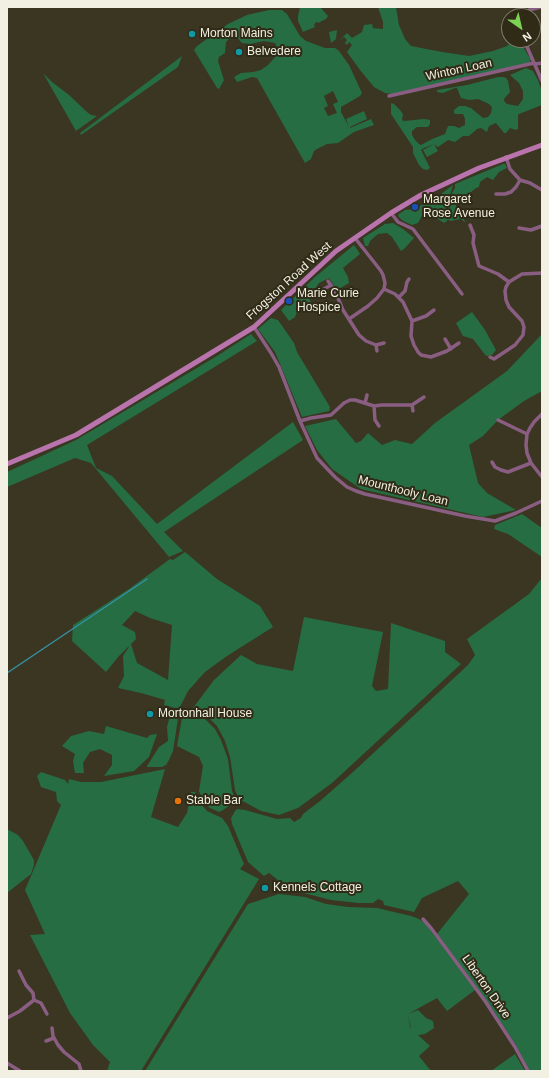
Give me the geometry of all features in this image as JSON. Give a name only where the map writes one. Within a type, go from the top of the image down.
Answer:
[{"type":"main road","name":"Frogston Road West","points":[[7,464],[76,435],[254,327],[336,252],[391,213],[421,195],[479,168],[542,145]]},
{"type":"street","points":[[528,48],[542,81]]},
{"type":"street","name":"Winton Loan","points":[[389,96],[542,63]]},
{"type":"street","points":[[506,157],[510,169],[520,180],[530,183],[542,190]]},
{"type":"street","points":[[496,194],[511,192],[520,180]]},
{"type":"street","points":[[391,213],[398,222],[412,229],[462,294]]},
{"type":"street","points":[[470,225],[474,235],[473,243],[479,266],[498,274],[509,282]]},
{"type":"street","points":[[519,228],[532,230],[542,226]]},
{"type":"street","points":[[349,319],[368,306],[384,289],[385,283],[383,275],[355,238]]},
{"type":"street","points":[[490,357],[494,360],[515,345],[523,335],[524,327],[522,321],[509,307],[506,300],[506,286],[509,282],[522,274],[542,273]]},
{"type":"street","points":[[399,297],[407,286],[409,279]]},
{"type":"street","points":[[328,280],[335,290],[340,305],[362,338],[376,345],[384,343]]},
{"type":"street","points":[[324,289],[331,286]]},
{"type":"street","points":[[407,286],[412,289]]},
{"type":"street","points":[[384,289],[399,297],[407,310],[412,321],[412,336],[415,349],[421,355],[431,357],[451,349],[459,343]]},
{"type":"street","points":[[412,321],[426,316],[434,310]]},
{"type":"street","name":"Mounthooly Loan","points":[[254,327],[279,368],[300,421],[314,451],[323,465],[334,477],[356,491],[464,516],[495,521],[542,501]]},
{"type":"street","points":[[445,340],[451,349]]},
{"type":"street","points":[[376,345],[377,351]]},
{"type":"street","points":[[364,403],[367,395]]},
{"type":"street","points":[[300,421],[331,415],[344,403],[350,400],[355,400],[374,406],[382,404],[412,405],[424,397]]},
{"type":"street","points":[[412,405],[413,411]]},
{"type":"street","points":[[374,406],[375,420],[379,426]]},
{"type":"street","points":[[542,414],[534,422],[527,434],[527,453],[531,463],[542,477]]},
{"type":"street","points":[[498,420],[527,434]]},
{"type":"street","points":[[492,462],[494,467],[508,472],[531,463]]},
{"type":"street","name":"Liberton Drive","points":[[423,919],[485,1001],[515,1046],[528,1071]]},
{"type":"street","points":[[19,971],[26,985],[33,993],[34,1000]]},
{"type":"street","points":[[34,1000],[41,1003],[47,1014]]},
{"type":"street","points":[[7,1018],[20,1011],[34,1000]]},
{"type":"street","points":[[52,1028],[54,1038],[64,1052],[79,1064],[82,1071]]},
{"type":"street","points":[[46,1040],[54,1038]]},
{"type":"street","points":[[7,1063],[20,1071]]},
{"type":"green space","points":[[300,7],[320,7],[328,16],[326,19],[318,23],[316,22],[314,25],[315,27],[303,32],[298,21]]},
{"type":"green space","points":[[378,7],[396,7],[399,25],[405,39],[411,46],[469,56],[501,48],[524,48],[531,60],[529,63],[392,94],[385,93],[374,87],[347,52],[352,45],[349,42],[347,45],[345,43],[347,40],[344,37],[338,42],[347,33],[352,38],[362,32],[364,25],[372,24],[373,28],[383,29],[383,22]]},
{"type":"green space","points":[[269,10],[282,10],[287,14],[300,36],[306,41],[325,48],[335,48],[339,51],[349,65],[362,93],[360,96],[341,107],[341,112],[349,127],[346,119],[364,111],[367,119],[350,128],[371,119],[374,125],[354,132],[338,143],[327,144],[317,149],[314,151],[311,159],[305,163],[257,78],[252,77],[237,82],[234,77],[241,73],[261,70],[276,56],[287,51],[277,47],[275,43],[264,41],[250,44],[242,43],[237,37],[229,39],[226,42],[225,53],[219,57],[218,61],[224,80],[219,89],[217,88],[194,50],[197,46],[228,24],[247,15]],"holes":[[[333,91],[338,102],[333,104],[337,113],[328,116],[324,108],[328,106],[324,96]]]},
{"type":"green space","points":[[337,30],[336,39],[331,43],[329,32]]},
{"type":"green space","points":[[182,56],[178,67],[81,135],[80,133]]},
{"type":"green space","points":[[526,68],[533,71],[542,92],[542,105],[518,115],[518,129],[516,130],[510,128],[506,133],[504,133],[496,123],[489,126],[487,132],[481,128],[477,129],[469,136],[463,136],[455,142],[448,140],[438,147],[434,144],[421,150],[430,168],[427,170],[423,169],[419,165],[413,153],[413,147],[391,114],[391,103],[394,104],[403,114],[402,120],[404,121],[424,119],[430,120],[428,127],[417,127],[412,131],[412,135],[415,140],[421,145],[445,134],[448,126],[459,128],[465,125],[463,114],[454,113],[454,110],[459,106],[471,108],[483,118],[488,117],[491,113],[492,107],[489,104],[478,99],[469,100],[461,98],[457,88],[443,93],[437,92],[437,90],[504,77],[508,81],[510,92],[504,101],[507,104],[518,106],[523,99],[523,91],[519,83],[510,75]]},
{"type":"green space","points":[[43,73],[87,112],[91,115],[97,116],[76,131]]},
{"type":"green space","points":[[434,144],[438,151],[427,157],[423,150]]},
{"type":"green space","points":[[505,164],[507,168],[499,172],[493,180],[487,177],[480,182],[479,187],[460,201],[458,205],[455,199],[457,197],[454,198],[452,193],[455,188],[455,184]]},
{"type":"green space","points":[[453,185],[450,195],[466,223],[461,219],[450,221],[447,220],[444,223],[427,212],[423,214],[418,223],[412,225],[403,221],[398,216],[405,210],[414,209],[437,197]]},
{"type":"green space","points":[[393,223],[414,238],[405,248],[401,251],[392,237],[387,233],[378,234],[370,241],[368,246],[365,246],[363,238],[385,224]]},
{"type":"green space","points":[[354,245],[360,254],[343,268],[348,277],[349,283],[337,290],[329,278],[319,283],[309,298],[314,309],[310,313],[301,310],[297,312],[295,317],[289,321],[281,310],[315,277]]},
{"type":"green space","points":[[472,312],[485,330],[496,350],[492,355],[486,356],[473,339],[463,336],[456,323]]},
{"type":"green space","points":[[271,318],[278,320],[294,343],[297,352],[330,407],[329,411],[302,417],[275,352],[258,329]]},
{"type":"green space","points":[[251,334],[257,341],[87,445],[96,468],[112,476],[157,524],[293,422],[303,440],[164,532],[183,551],[169,557],[91,463],[75,458],[7,487],[7,472],[76,440],[217,356]]},
{"type":"green space","points":[[542,334],[542,391],[524,401],[498,420],[483,436],[469,445],[478,483],[487,493],[516,510],[483,517],[361,489],[332,469],[317,450],[305,426],[336,419],[356,443],[361,441],[368,433],[382,445],[395,440],[412,444],[435,423],[507,371]]},
{"type":"green space","points":[[522,514],[542,528],[542,557],[508,534],[494,529],[495,525]]},
{"type":"green space","points":[[185,552],[217,579],[260,606],[273,627],[227,656],[205,672],[188,691],[179,709],[164,705],[165,700],[118,688],[124,676],[123,656],[130,645],[106,672],[72,641],[73,625],[129,589],[170,559],[173,560]],"holes":[[[135,611],[150,618],[172,625],[168,680],[137,663],[131,644],[136,639],[135,632],[122,625]]]},
{"type":"green space","points":[[542,578],[542,1071],[529,1071],[516,1045],[488,1003],[437,934],[469,894],[458,881],[422,898],[414,912],[384,905],[383,901],[378,899],[373,903],[358,903],[331,900],[288,889],[281,890],[278,880],[269,873],[264,876],[248,862],[232,824],[231,818],[237,809],[277,819],[290,818],[294,822],[301,818],[303,814],[353,772],[468,665],[475,655],[467,639],[529,594]]},
{"type":"green space","points":[[304,617],[383,632],[372,686],[376,691],[388,689],[391,623],[445,641],[445,652],[461,664],[332,783],[298,808],[279,815],[261,811],[239,799],[235,790],[230,757],[225,741],[217,726],[208,717],[193,708],[214,680],[241,655],[257,664],[293,671]]},
{"type":"green space","points":[[171,712],[179,712],[173,751],[166,765],[162,767],[147,767],[159,747],[168,741],[167,727]]},
{"type":"green space","points":[[183,712],[195,714],[205,719],[215,729],[228,759],[232,791],[236,801],[219,812],[210,808],[204,802],[199,791],[203,766],[199,757],[177,746]]},
{"type":"green space","points":[[106,726],[147,738],[150,735],[157,734],[149,757],[134,771],[104,776],[112,765],[112,755],[100,749],[90,752],[83,763],[84,773],[75,773],[73,761],[75,754],[62,746],[71,736],[89,731],[104,734]]},
{"type":"green space","points":[[165,769],[151,817],[178,827],[187,813],[191,792],[195,792],[200,803],[207,811],[222,818],[228,826],[244,864],[240,869],[259,879],[141,1071],[107,1071],[110,1062],[93,1045],[70,1013],[30,935],[45,934],[25,890],[61,805],[57,801],[56,792],[41,787],[37,776],[41,772],[65,780],[68,784],[69,779],[81,782],[101,782]]},
{"type":"green space","points":[[7,829],[18,835],[23,841],[34,860],[34,865],[31,874],[7,893]]},
{"type":"green space","points":[[279,894],[305,897],[326,904],[348,907],[377,908],[411,916],[426,924],[475,990],[447,1011],[437,998],[408,1014],[418,1010],[426,1018],[433,1021],[434,1028],[425,1034],[418,1035],[430,1046],[419,1056],[431,1071],[145,1071],[248,904]]},
{"type":"green space","points":[[515,1054],[525,1071],[491,1071]]},
{"type":"waterway","points":[[7,673],[147,579]]},
{"type":"place","name":"Morton Mains","points":[[192,34]]},
{"type":"place","name":"Belvedere","points":[[239,52]]},
{"type":"place","name":"Margaret Rose Avenue","points":[[415,207]]},
{"type":"place","name":"Marie Curie Hospice","points":[[289,301]]},
{"type":"place","name":"Mortonhall House","points":[[150,714]]},
{"type":"place","name":"Stable Bar","points":[[178,801]]},
{"type":"place","name":"Kennels Cottage","points":[[265,888]]}]
